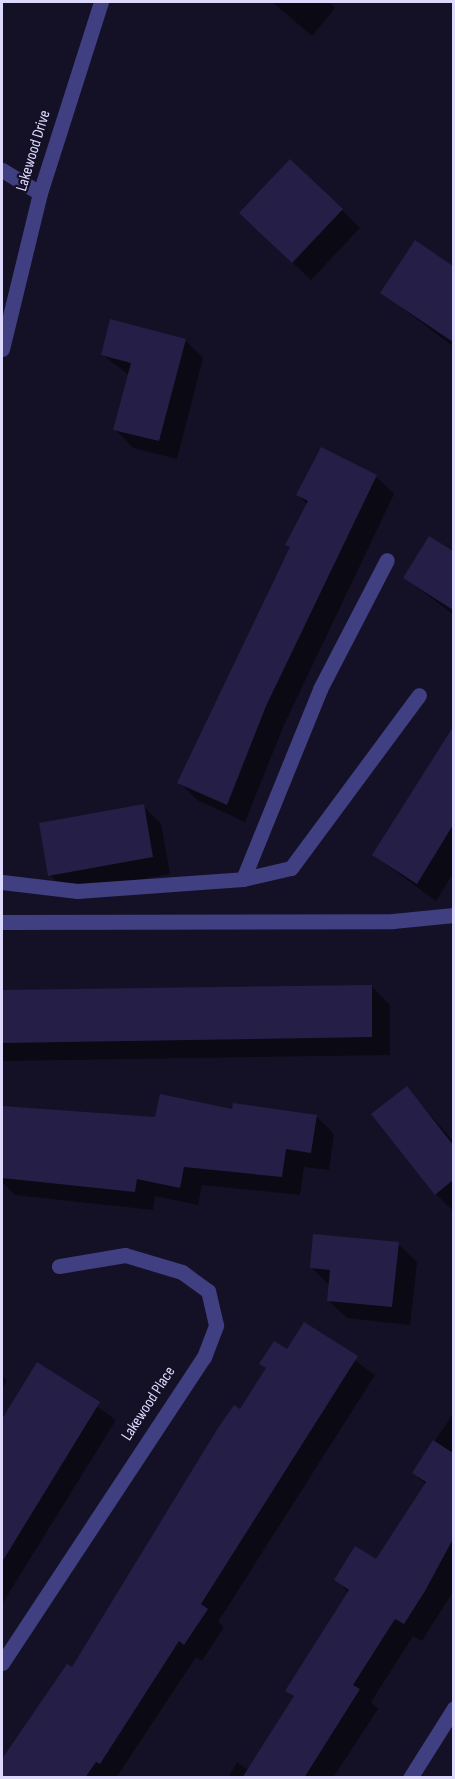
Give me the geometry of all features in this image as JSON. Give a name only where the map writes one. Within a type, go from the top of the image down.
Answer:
[{"type":"street","name":"Lakewood Drive","points":[[2,349],[40,193],[101,2]]},
{"type":"street","points":[[2,170],[40,193]]},
{"type":"street","points":[[243,879],[320,689],[387,560]]},
{"type":"street","points":[[2,882],[77,891],[243,879],[291,868],[419,695]]},
{"type":"street","points":[[2,922],[393,921],[453,915]]},
{"type":"street","name":"Lakewood Place","points":[[2,1663],[204,1357],[216,1325],[208,1292],[182,1272],[125,1255],[60,1266]]},
{"type":"street","points":[[410,1778],[453,1708]]},
{"type":"building","points":[[290,159],[343,209],[292,263],[239,213]]},
{"type":"building","points":[[415,240],[453,266],[453,342],[380,293]]},
{"type":"building","points":[[110,319],[186,339],[159,441],[113,430],[131,363],[101,355]]},
{"type":"building","points":[[321,447],[377,475],[266,706],[227,805],[177,783],[290,547],[285,545],[308,501],[296,495]]},
{"type":"building","points":[[429,536],[453,551],[453,610],[403,578]]},
{"type":"building","points":[[453,727],[453,825],[417,884],[372,855]]},
{"type":"building","points":[[144,804],[153,857],[48,876],[39,823]]},
{"type":"building","points":[[372,985],[372,1037],[2,1043],[2,990]]},
{"type":"building","points":[[407,1086],[453,1145],[453,1180],[435,1195],[371,1114]]},
{"type":"building","points":[[160,1094],[232,1109],[233,1103],[317,1115],[311,1153],[286,1149],[282,1177],[184,1167],[180,1188],[137,1179],[135,1192],[2,1178],[2,1106],[155,1117]]},
{"type":"building","points":[[313,1234],[399,1242],[392,1307],[327,1301],[330,1270],[310,1268]]},
{"type":"building","points":[[304,1322],[358,1356],[201,1604],[208,1609],[184,1645],[179,1641],[100,1764],[96,1762],[85,1778],[2,1778],[2,1759],[67,1664],[72,1667],[218,1428],[234,1405],[240,1409],[266,1368],[259,1364],[274,1341],[287,1349]]},
{"type":"building","points":[[37,1362],[100,1402],[2,1562],[2,1419]]},
{"type":"building","points":[[433,1440],[453,1453],[453,1539],[425,1591],[404,1624],[395,1619],[353,1685],[360,1689],[304,1778],[242,1778],[294,1696],[285,1691],[349,1590],[334,1580],[355,1546],[376,1559],[426,1482],[412,1473]]}]
